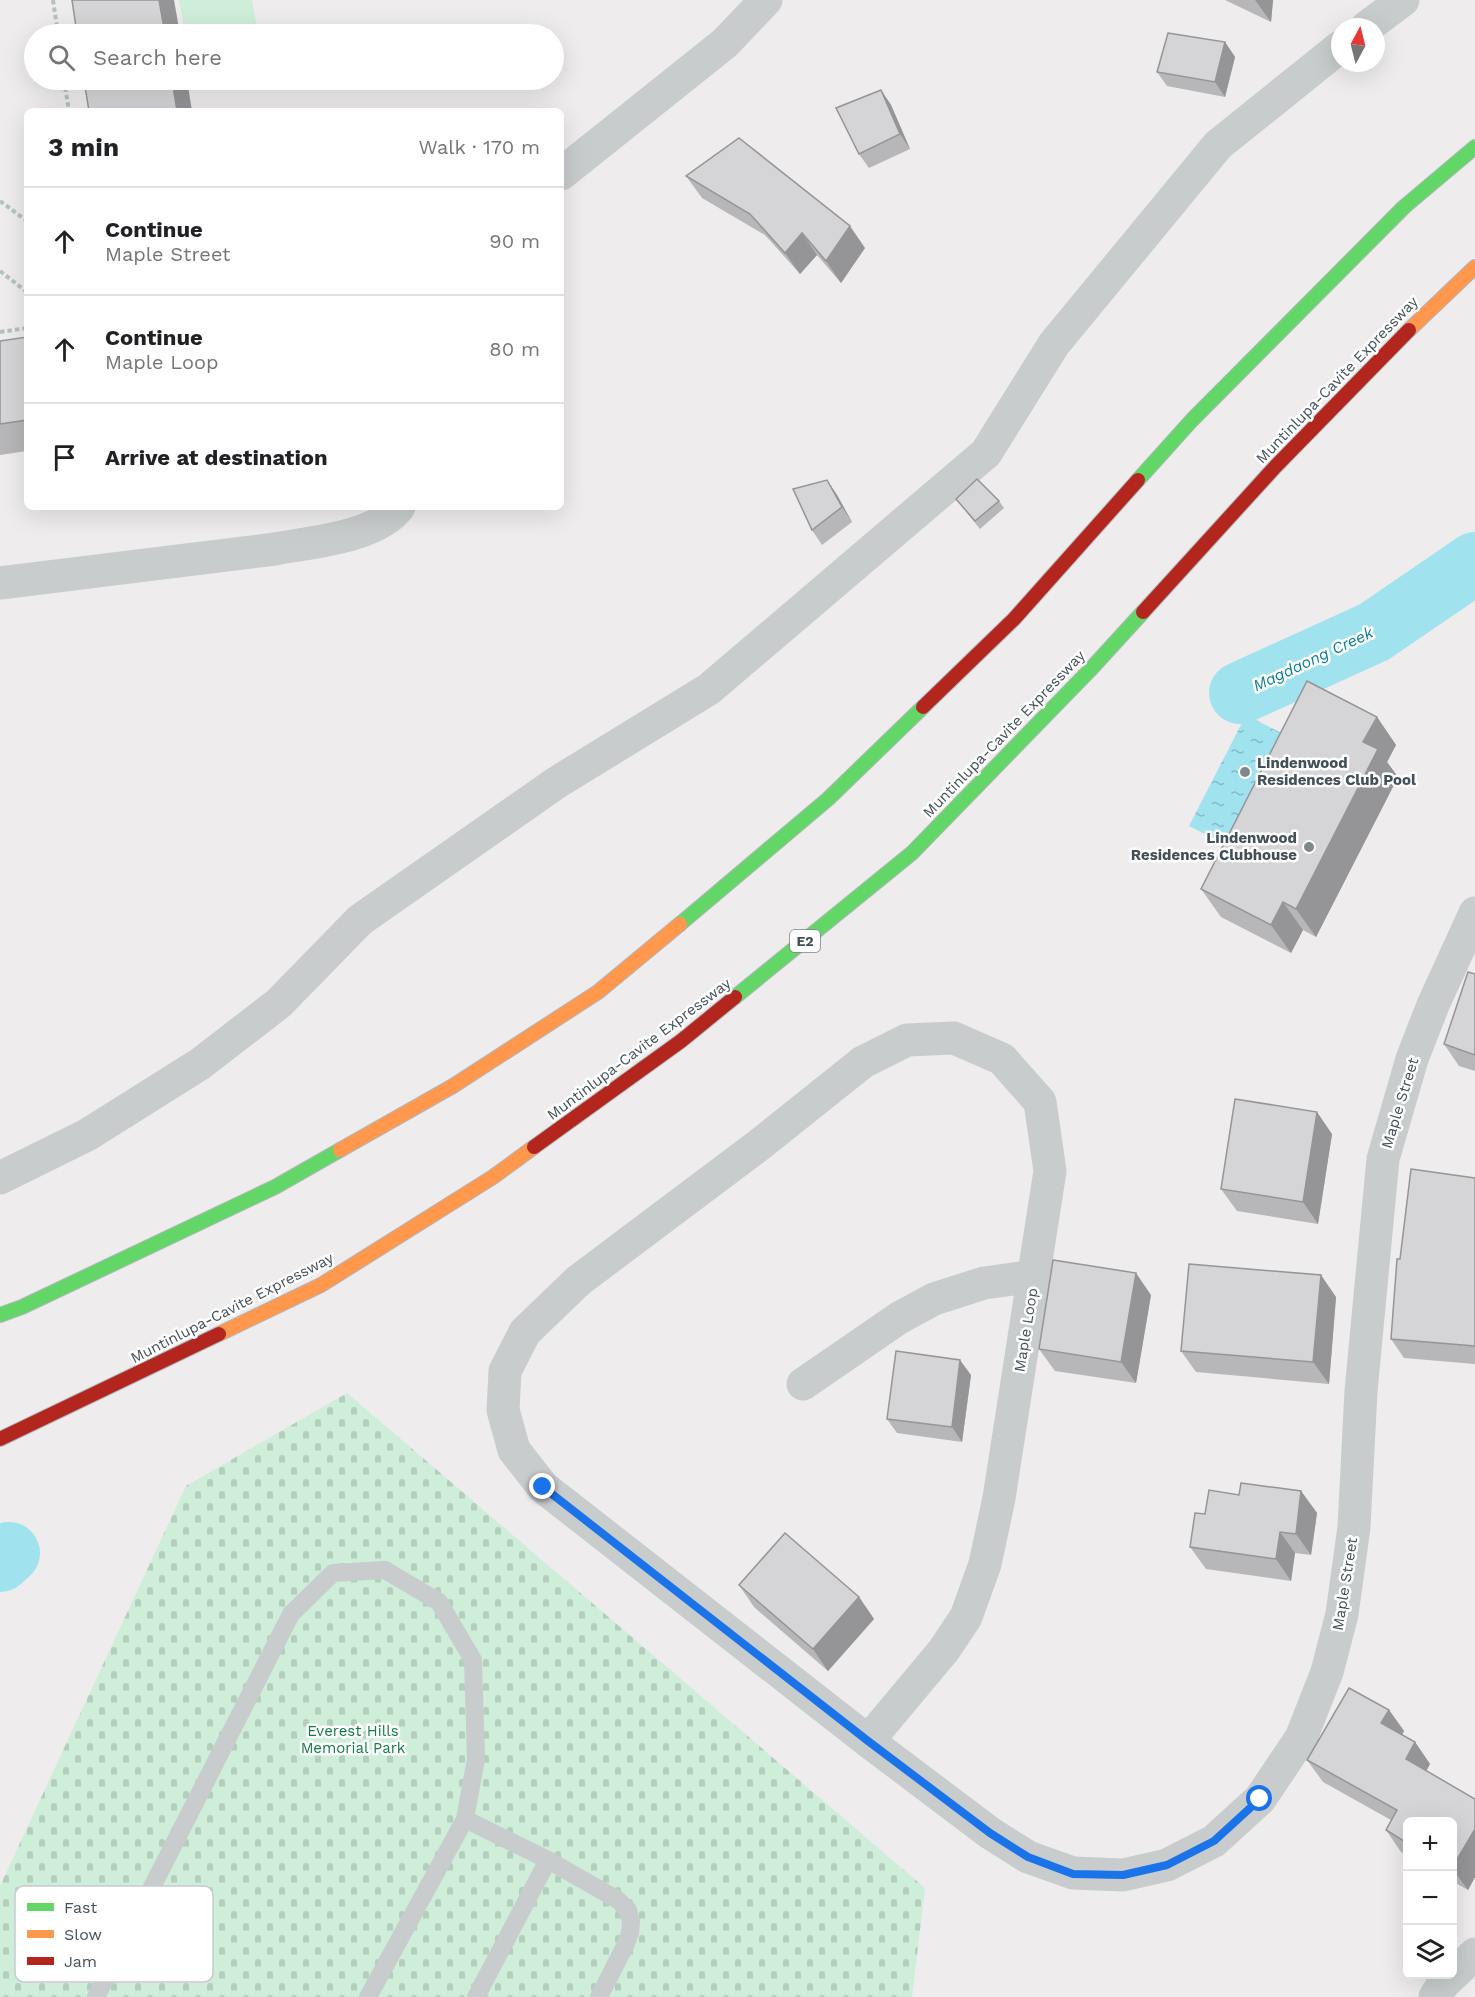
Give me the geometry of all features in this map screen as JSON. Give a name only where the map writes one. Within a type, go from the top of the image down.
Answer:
[{"type":"highway","points":[[0,1315],[22,1307],[275,1187],[453,1086],[598,992],[828,799],[1014,619],[1200,412],[1404,207],[1475,147]]},
{"type":"highway","name":"Muntinlupa-Cavite Expressway","points":[[0,1439],[321,1284],[493,1177],[681,1041],[912,854],[1090,670],[1275,467],[1432,306],[1475,267]]},
{"type":"street","points":[[564,172],[725,43],[765,0]]},
{"type":"street","points":[[1379,18],[1403,0]]},
{"type":"street","points":[[0,1178],[87,1135],[200,1064],[279,1003],[360,920],[556,783],[709,689],[986,453],[1054,344],[1218,145],[1331,54]]},
{"type":"street","points":[[0,583],[275,549],[320,541],[361,531],[393,515],[397,510]]},
{"type":"street","name":"Maple Street","points":[[868,1741],[990,1833],[1028,1857],[1073,1874],[1123,1875],[1167,1865],[1214,1841],[1260,1799],[1301,1738],[1327,1672],[1342,1614],[1354,1527],[1361,1391],[1383,1159],[1412,1059],[1432,1005],[1475,913]]},
{"type":"street","name":"Maple Loop","points":[[954,1038],[1002,1059],[1040,1102],[1050,1171],[1035,1276],[999,1498],[981,1575],[966,1617],[944,1650],[868,1741],[543,1487],[514,1450],[502,1410],[505,1371],[525,1332],[578,1281],[759,1145],[862,1062],[907,1040],[954,1038]]},
{"type":"street","points":[[803,1384],[899,1318],[934,1299],[984,1283],[1035,1276]]},
{"type":"street","points":[[1435,1997],[1443,1984],[1475,1954]]},
{"type":"lane","points":[[153,1886],[291,1614],[333,1573],[385,1570],[439,1602],[474,1660],[476,1758],[465,1819],[368,1997]]},
{"type":"lane","points":[[465,1819],[548,1860],[618,1900],[628,1910],[631,1921],[628,1940],[599,1997]]},
{"type":"lane","points":[[476,1997],[548,1860]]},
{"type":"lane","points":[[96,1997],[104,1982]]},
{"type":"path","points":[[53,0],[57,24]]},
{"type":"path","points":[[66,90],[69,108]]},
{"type":"path","points":[[0,201],[24,219]]},
{"type":"path","points":[[0,271],[24,290]]},
{"type":"path","points":[[0,332],[24,328]]},
{"type":"green space","points":[[179,0],[252,0],[256,24],[183,24]]},
{"type":"green space","name":"Everest Hills Memorial Park","points":[[347,1393],[925,1888],[912,1997],[0,1997],[0,1886],[186,1486]]},
{"type":"water","name":"Lindenwood Residences Club Pool","points":[[1246,715],[1291,738],[1234,849],[1189,826]]},
{"type":"building","points":[[72,0],[159,0],[163,24],[76,24]]},
{"type":"building","points":[[1168,33],[1225,42],[1215,82],[1157,72]]},
{"type":"building","points":[[86,90],[174,90],[177,108],[89,108]]},
{"type":"building","points":[[881,90],[900,134],[859,154],[836,108]]},
{"type":"building","points":[[739,138],[850,226],[826,261],[802,233],[785,253],[750,214],[686,176]]},
{"type":"building","points":[[24,337],[24,420],[0,424],[0,341]]},
{"type":"building","points":[[977,479],[999,501],[975,521],[956,499]]},
{"type":"building","points":[[827,480],[842,507],[812,530],[793,489]]},
{"type":"building","name":"Lindenwood Residences Clubhouse","points":[[1307,681],[1377,717],[1363,742],[1378,749],[1296,909],[1283,902],[1271,925],[1201,889]]},
{"type":"building","points":[[1468,972],[1475,974],[1475,1055],[1444,1044]]},
{"type":"building","points":[[1235,1099],[1317,1112],[1303,1202],[1221,1189]]},
{"type":"building","points":[[1411,1169],[1475,1178],[1475,1346],[1391,1339],[1397,1259],[1400,1259]]},
{"type":"building","points":[[1053,1260],[1136,1273],[1121,1362],[1039,1349]]},
{"type":"building","points":[[1189,1264],[1321,1275],[1313,1362],[1181,1351]]},
{"type":"building","points":[[896,1351],[960,1360],[952,1427],[887,1419]]},
{"type":"building","points":[[1241,1483],[1301,1491],[1296,1534],[1280,1532],[1276,1559],[1190,1547],[1195,1513],[1205,1514],[1209,1490],[1239,1495]]},
{"type":"building","points":[[785,1533],[859,1597],[813,1649],[739,1585]]},
{"type":"building","points":[[1349,1688],[1389,1710],[1381,1723],[1415,1742],[1406,1759],[1475,1799],[1475,1829],[1457,1860],[1457,1817],[1403,1817],[1403,1841],[1386,1830],[1397,1810],[1307,1760]]},
{"type":"waterway","name":"Magdaong Creek","points":[[1240,693],[1374,632],[1475,563]]},
{"type":"waterway","points":[[0,1561],[9,1553]]},
{"type":"traffic: fast","points":[[1138,480],[1192,420],[1404,207],[1475,147]]},
{"type":"traffic: fast","points":[[735,997],[912,853],[1090,670],[1143,612]]},
{"type":"traffic: fast","points":[[680,924],[828,799],[923,707]]},
{"type":"traffic: fast","points":[[0,1315],[22,1307],[275,1187],[340,1150]]},
{"type":"traffic: slow","points":[[1409,330],[1475,267]]},
{"type":"traffic: slow","points":[[340,1150],[453,1086],[598,992],[680,924]]},
{"type":"traffic: slow","points":[[219,1334],[321,1285],[493,1177],[534,1147]]},
{"type":"traffic: jam","points":[[1143,612],[1275,467],[1409,330]]},
{"type":"traffic: jam","points":[[923,707],[1014,619],[1138,480]]},
{"type":"traffic: jam","points":[[534,1147],[681,1041],[735,997]]},
{"type":"traffic: jam","points":[[0,1439],[219,1334]]},
{"type":"place","name":"Lindenwood Residences Club Pool","points":[[1245,772]]},
{"type":"place","name":"Lindenwood Residences Clubhouse","points":[[1309,847]]},
{"type":"route","points":[[543,1487],[868,1741],[990,1833],[1028,1857],[1073,1874],[1123,1875],[1167,1865],[1214,1841],[1260,1799]]}]
